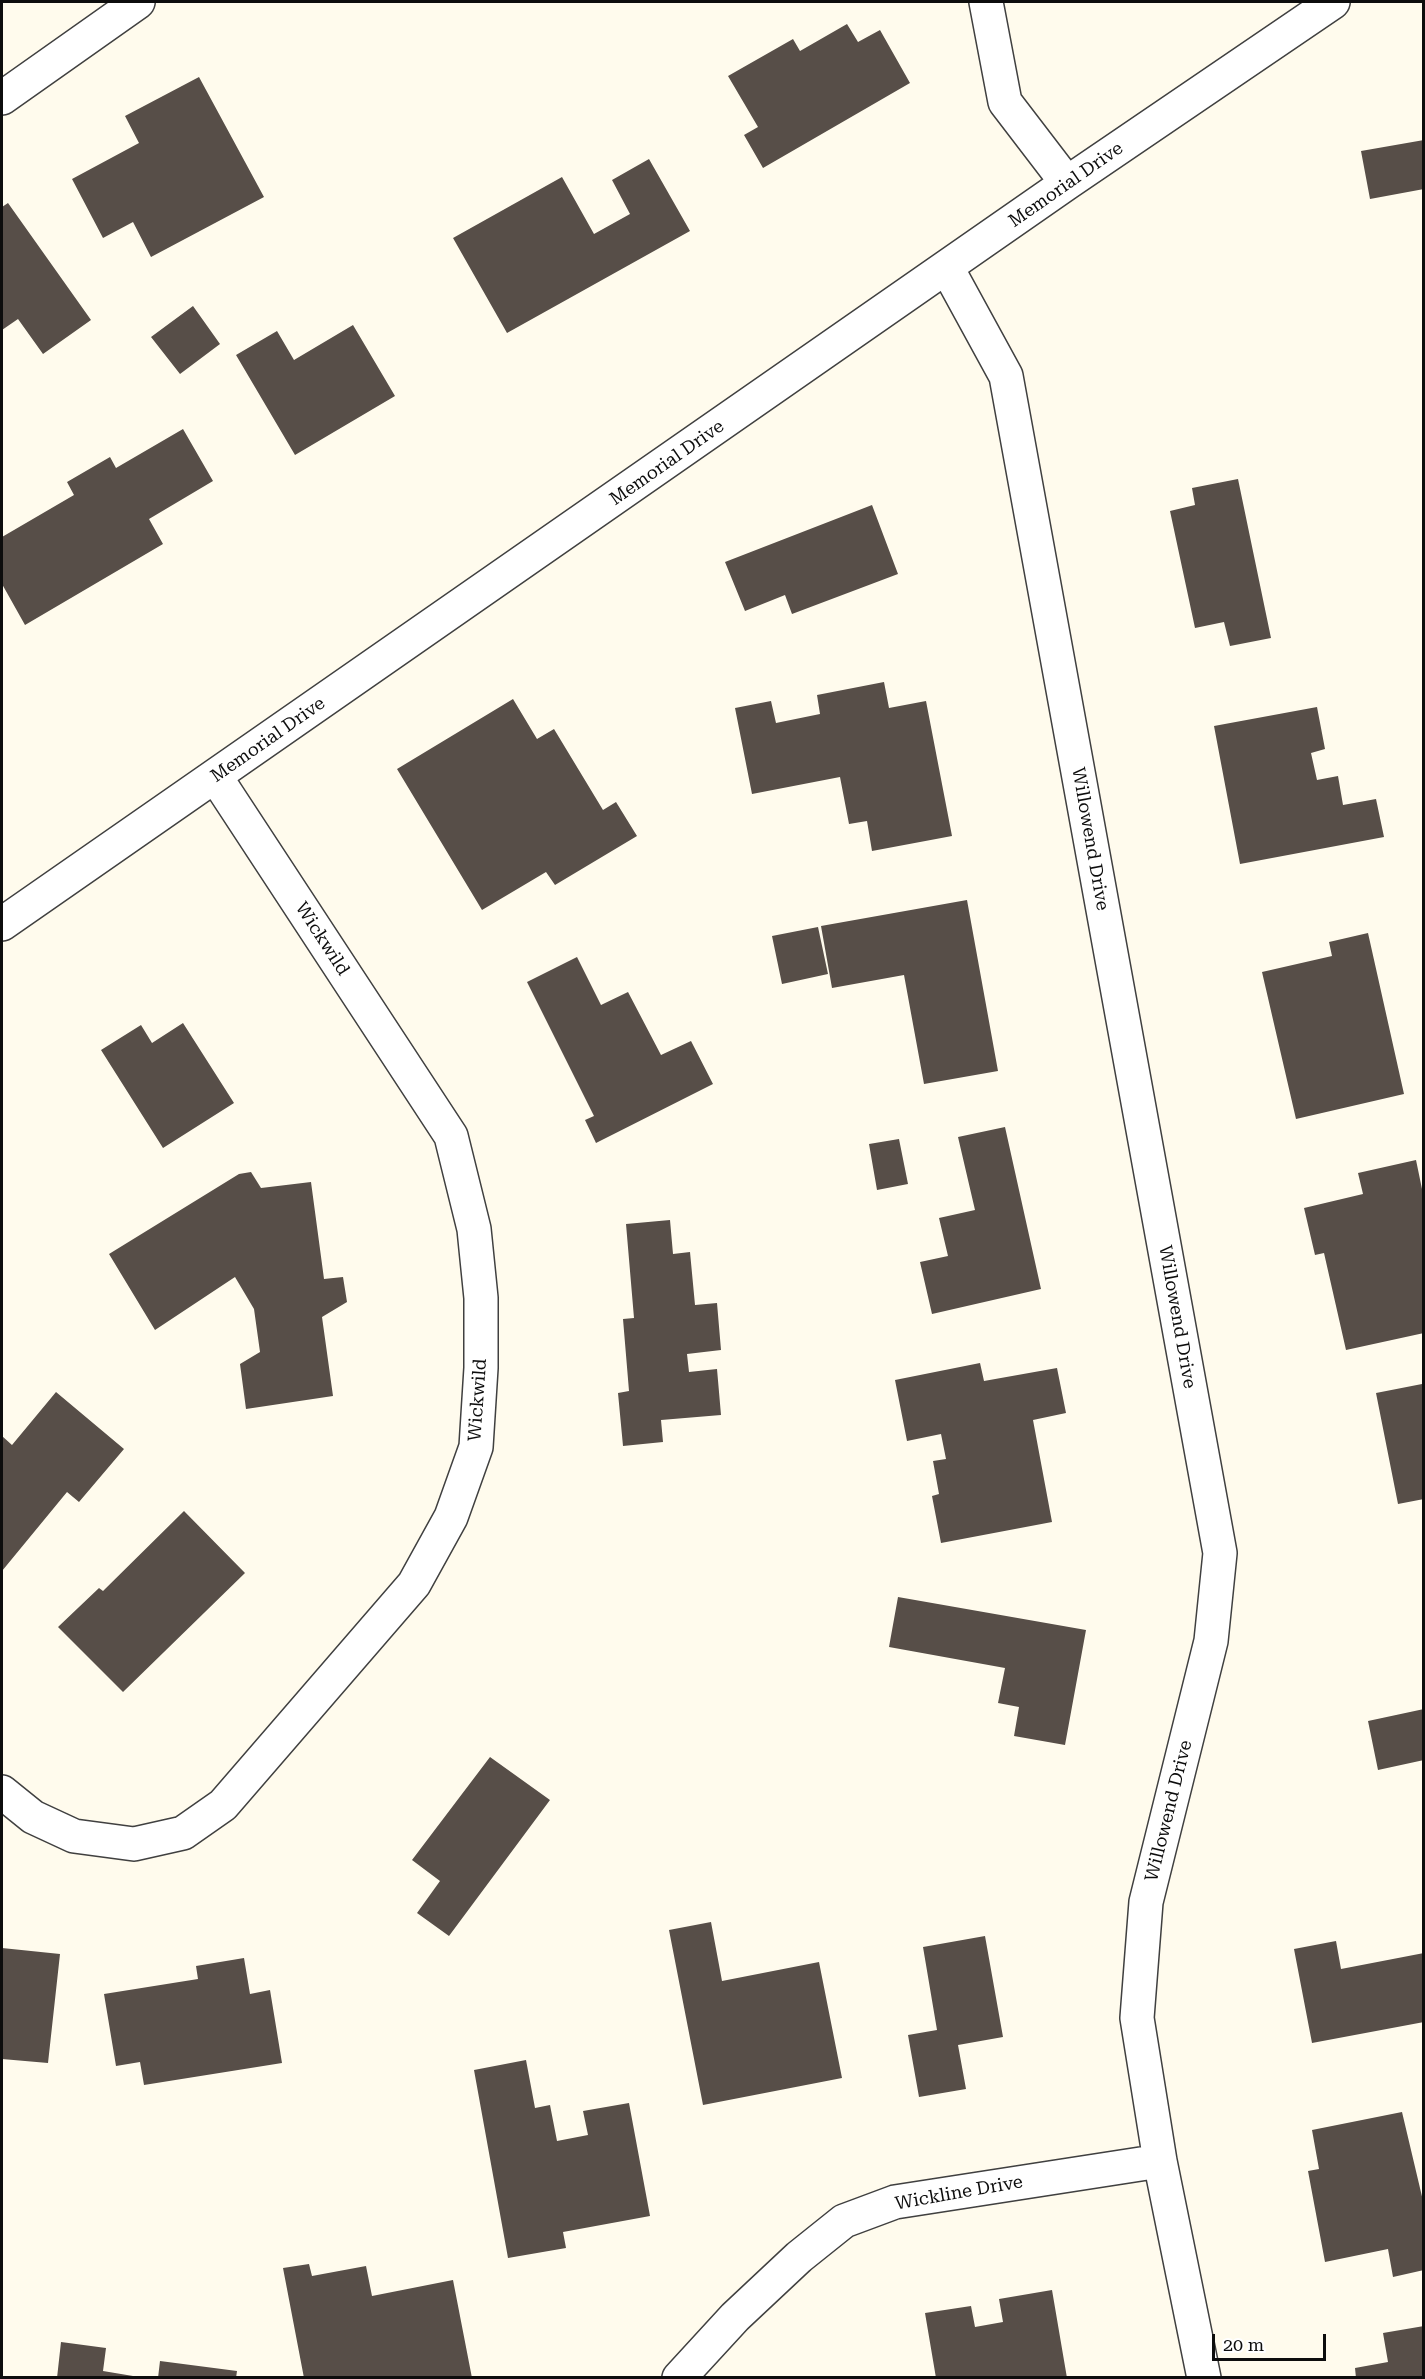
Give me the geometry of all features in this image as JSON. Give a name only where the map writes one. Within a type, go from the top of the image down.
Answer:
[{"type":"street","points":[[2,99],[138,2]]},
{"type":"street","points":[[986,2],[1005,102],[1067,183]]},
{"type":"street","name":"Memorial Drive","points":[[2,924],[1067,183],[1333,2]]},
{"type":"street","name":"Willowend Drive","points":[[946,268],[1006,376],[1220,1552],[1212,1641],[1146,1902],[1137,2018],[1160,2161],[1204,2378]]},
{"type":"street","name":"Wickwild","points":[[2,1792],[33,1817],[74,1836],[134,1844],[183,1833],[223,1805],[414,1584],[451,1517],[476,1447],[481,1368],[481,1298],[474,1229],[451,1136],[215,776]]},
{"type":"street","name":"Wickline Drive","points":[[679,2378],[735,2317],[799,2257],[844,2221],[895,2202],[1160,2161]]},
{"type":"building","points":[[847,24],[858,42],[880,30],[910,83],[763,168],[744,135],[758,127],[728,76],[793,39],[800,51]]},
{"type":"building","points":[[199,77],[264,197],[151,257],[133,222],[103,238],[72,179],[139,143],[125,116]]},
{"type":"building","points":[[1424,140],[1424,189],[1370,199],[1361,151]]},
{"type":"building","points":[[649,159],[690,231],[507,333],[453,238],[562,177],[594,234],[630,214],[612,180]]},
{"type":"building","points":[[8,203],[91,320],[43,354],[18,319],[2,330],[2,207]]},
{"type":"building","points":[[193,306],[220,344],[180,374],[151,337]]},
{"type":"building","points":[[353,325],[395,396],[295,455],[236,355],[277,331],[294,360]]},
{"type":"building","points":[[183,429],[213,481],[149,519],[163,544],[25,625],[2,584],[2,537],[74,495],[67,482],[110,457],[116,468]]},
{"type":"building","points":[[1238,479],[1271,638],[1230,646],[1224,622],[1195,628],[1170,511],[1195,505],[1192,488]]},
{"type":"building","points":[[872,505],[898,574],[792,614],[785,595],[745,611],[725,562]]},
{"type":"building","points":[[884,682],[889,708],[926,701],[952,836],[872,851],[867,821],[849,824],[840,777],[752,794],[735,708],[771,701],[776,723],[820,714],[817,695]]},
{"type":"building","points":[[513,699],[537,739],[554,729],[603,810],[616,802],[637,836],[555,885],[546,872],[482,910],[397,769]]},
{"type":"building","points":[[1317,707],[1325,749],[1311,753],[1317,780],[1338,776],[1343,805],[1376,799],[1384,837],[1240,864],[1214,726]]},
{"type":"building","points":[[967,900],[998,1071],[924,1084],[904,975],[832,988],[821,926]]},
{"type":"building","points":[[818,927],[828,974],[782,984],[772,936]]},
{"type":"building","points":[[1368,933],[1404,1094],[1296,1119],[1262,972],[1332,956],[1329,942]]},
{"type":"building","points":[[577,957],[601,1005],[628,992],[661,1055],[691,1041],[713,1084],[596,1143],[585,1120],[594,1116],[527,982]]},
{"type":"building","points":[[183,1023],[234,1103],[163,1148],[101,1050],[141,1025],[152,1043]]},
{"type":"building","points":[[1005,1127],[1041,1289],[932,1314],[920,1262],[948,1256],[939,1218],[975,1210],[958,1137]]},
{"type":"building","points":[[899,1139],[908,1184],[877,1190],[869,1144]]},
{"type":"building","points":[[1416,1160],[1422,1189],[1424,1189],[1424,1333],[1346,1350],[1324,1253],[1315,1255],[1304,1208],[1363,1194],[1358,1173]]},
{"type":"building","points":[[251,1172],[261,1188],[311,1182],[324,1279],[343,1277],[347,1302],[322,1317],[333,1396],[246,1409],[240,1364],[260,1352],[254,1309],[235,1277],[155,1330],[109,1254],[239,1174]]},
{"type":"building","points":[[670,1220],[673,1254],[690,1252],[695,1305],[717,1303],[721,1350],[687,1354],[689,1372],[717,1369],[721,1415],[661,1420],[663,1442],[623,1446],[618,1393],[629,1391],[623,1319],[634,1318],[626,1224]]},
{"type":"building","points":[[980,1363],[984,1381],[1057,1368],[1066,1413],[1033,1420],[1052,1522],[941,1543],[932,1496],[939,1494],[933,1461],[946,1459],[941,1434],[907,1441],[895,1380]]},
{"type":"building","points":[[1422,1384],[1424,1499],[1398,1504],[1376,1393]]},
{"type":"building","points":[[56,1392],[124,1449],[79,1502],[67,1492],[2,1571],[2,1436],[12,1445]]},
{"type":"building","points":[[184,1511],[245,1573],[123,1692],[58,1627],[99,1588],[103,1591]]},
{"type":"building","points":[[898,1597],[1086,1630],[1065,1745],[1014,1736],[1019,1707],[998,1703],[1005,1668],[889,1647]]},
{"type":"building","points":[[1424,1709],[1424,1760],[1378,1770],[1368,1721]]},
{"type":"building","points":[[490,1757],[550,1800],[449,1936],[417,1913],[440,1881],[412,1860]]},
{"type":"building","points":[[711,1922],[722,1981],[819,1962],[842,2078],[703,2105],[669,1930]]},
{"type":"building","points":[[985,1936],[1003,2037],[958,2045],[966,2089],[919,2097],[908,2035],[937,2030],[923,1947]]},
{"type":"building","points":[[1336,1941],[1341,1969],[1424,1953],[1424,2022],[1312,2043],[1294,1949]]},
{"type":"building","points":[[2,1948],[60,1954],[48,2063],[2,2059]]},
{"type":"building","points":[[244,1958],[250,1994],[270,1990],[282,2063],[144,2085],[140,2062],[116,2066],[104,1994],[198,1979],[196,1966]]},
{"type":"building","points":[[526,2060],[535,2108],[550,2105],[557,2141],[588,2135],[583,2111],[629,2103],[650,2216],[563,2232],[566,2248],[508,2258],[474,2070]]},
{"type":"building","points":[[1402,2112],[1424,2205],[1424,2270],[1393,2277],[1388,2249],[1325,2262],[1308,2171],[1319,2169],[1312,2130]]},
{"type":"building","points":[[309,2264],[312,2276],[366,2266],[372,2296],[453,2280],[472,2378],[304,2378],[283,2268]]},
{"type":"building","points":[[1052,2290],[1067,2378],[936,2378],[925,2313],[971,2306],[975,2327],[1003,2322],[999,2299]]},
{"type":"building","points":[[1424,2326],[1424,2378],[1356,2378],[1355,2368],[1388,2362],[1383,2333]]},
{"type":"building","points":[[61,2342],[106,2348],[103,2371],[145,2378],[57,2378]]},
{"type":"building","points":[[160,2361],[237,2371],[236,2378],[158,2378]]}]
